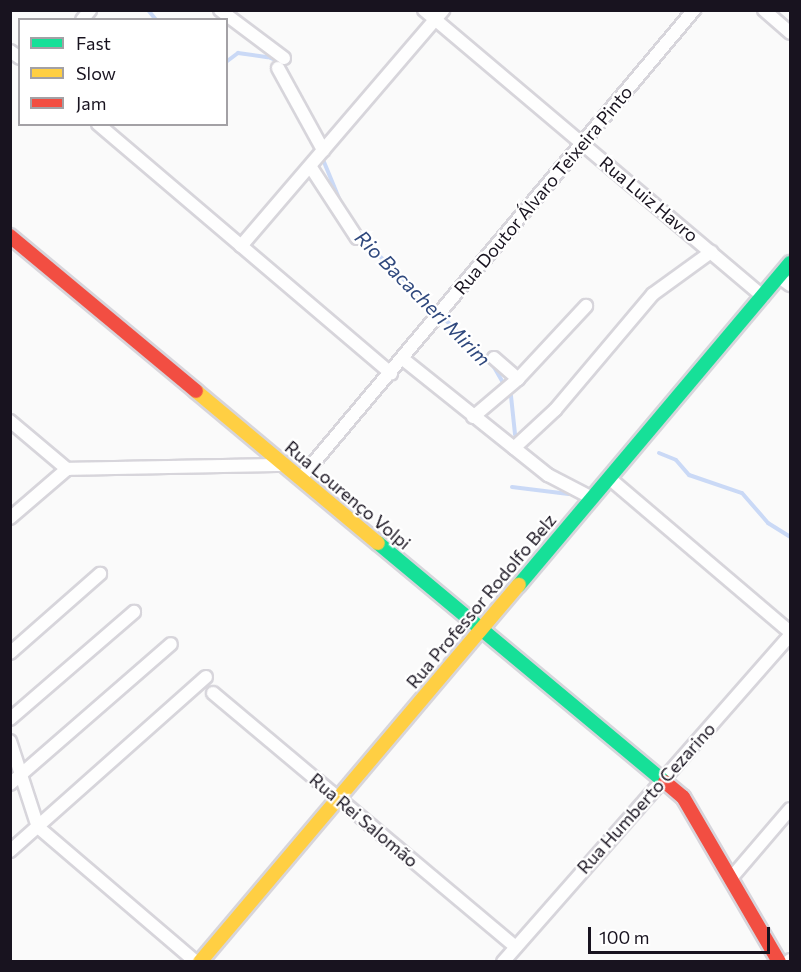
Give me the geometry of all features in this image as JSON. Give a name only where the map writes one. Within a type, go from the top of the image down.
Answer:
[{"type":"street","points":[[220,10],[281,63],[323,150]]},
{"type":"street","name":"Rua Luiz Havro","points":[[424,10],[439,15],[582,144],[763,296]]},
{"type":"street","name":"Rua Doutor Álvaro Teixeira Pinto","points":[[300,479],[694,10]]},
{"type":"street","points":[[764,10],[790,33]]},
{"type":"street","points":[[241,246],[439,15]]},
{"type":"street","points":[[100,126],[391,373]]},
{"type":"street","points":[[310,166],[323,178],[335,209],[357,238]]},
{"type":"street","name":"Rua Lourenço Volpi","points":[[10,236],[691,807],[779,962]]},
{"type":"street","points":[[514,448],[555,410],[653,294],[711,252]]},
{"type":"street","name":"Rua Professor Rodolfo Belz","points":[[198,962],[763,296],[785,281],[790,263]]},
{"type":"street","points":[[473,417],[518,379],[586,306]]},
{"type":"street","points":[[494,358],[518,379]]},
{"type":"street","points":[[403,359],[548,475],[592,498]]},
{"type":"street","points":[[10,421],[67,469]]},
{"type":"street","points":[[10,518],[67,469],[284,465]]},
{"type":"street","points":[[609,478],[790,633]]},
{"type":"street","points":[[10,653],[100,574]]},
{"type":"street","points":[[10,719],[134,612]]},
{"type":"street","name":"Rua Humberto Cezarino","points":[[503,962],[790,633]]},
{"type":"street","points":[[10,784],[22,776],[171,644]]},
{"type":"street","points":[[10,851],[206,676]]},
{"type":"street","name":"Rua Rei Salomão","points":[[213,693],[516,947]]},
{"type":"street","points":[[10,741],[38,827],[198,962]]},
{"type":"street","points":[[732,877],[790,809]]},
{"type":"waterway","name":"Rio Bacacheri Mirim","points":[[148,10],[154,18]]},
{"type":"waterway","name":"Rio Bacacheri Mirim","points":[[228,60],[238,53],[268,57],[283,63],[295,88]]},
{"type":"waterway","name":"Rio Bacacheri Mirim","points":[[324,162],[341,203]]},
{"type":"waterway","name":"Rio Bacacheri Mirim","points":[[361,238],[494,367],[511,396],[515,435]]},
{"type":"waterway","name":"Rio Bacacheri Mirim","points":[[659,453],[676,460],[689,475],[742,493],[768,523],[790,537]]},
{"type":"waterway","name":"Rio Bacacheri Mirim","points":[[512,487],[569,494]]},
{"type":"traffic: fast","points":[[519,585],[790,263]]},
{"type":"traffic: fast","points":[[378,543],[665,782]]},
{"type":"traffic: slow","points":[[196,391],[378,543]]},
{"type":"traffic: slow","points":[[200,962],[519,585]]},
{"type":"traffic: jam","points":[[10,236],[196,391]]},
{"type":"traffic: jam","points":[[665,782],[683,797],[779,962]]}]
